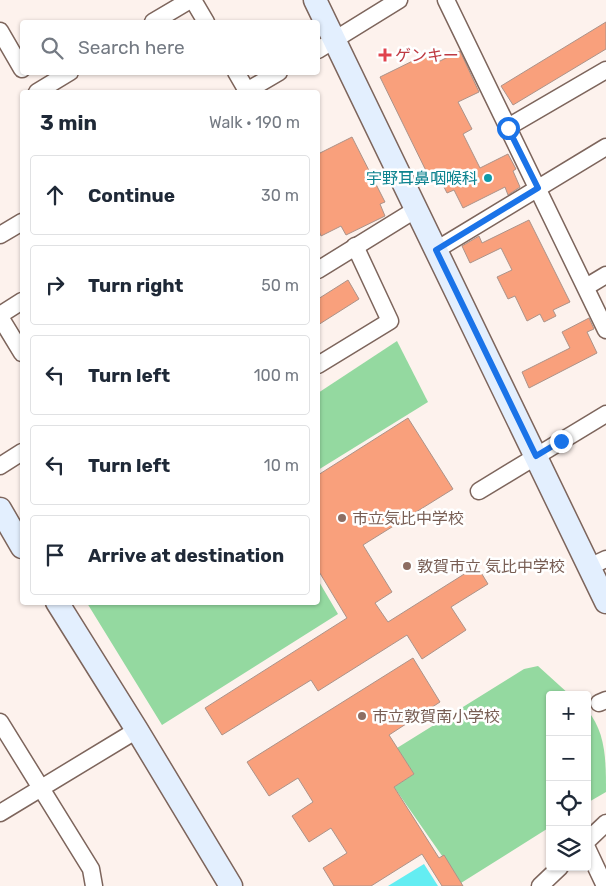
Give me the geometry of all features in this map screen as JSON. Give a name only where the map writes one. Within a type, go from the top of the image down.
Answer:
[{"type":"street","points":[[156,20],[191,0],[205,20]]},
{"type":"street","points":[[315,0],[320,20]]},
{"type":"street","points":[[326,45],[399,0]]},
{"type":"street","points":[[446,0],[606,330]]},
{"type":"street","points":[[320,20],[326,45],[436,250],[536,456],[598,563],[606,602]]},
{"type":"street","points":[[0,31],[20,66]]},
{"type":"street","points":[[508,128],[606,70]]},
{"type":"street","points":[[27,75],[36,90]]},
{"type":"street","points":[[40,90],[65,75]]},
{"type":"street","points":[[238,75],[245,90]]},
{"type":"street","points":[[249,90],[274,75]]},
{"type":"street","points":[[436,250],[606,147]]},
{"type":"street","points":[[320,269],[415,210]]},
{"type":"street","points":[[0,235],[20,223]]},
{"type":"street","points":[[320,364],[390,321],[356,246]]},
{"type":"street","points":[[586,287],[606,275]]},
{"type":"street","points":[[20,302],[0,316],[20,350]]},
{"type":"street","points":[[479,491],[606,414]]},
{"type":"street","points":[[0,466],[20,453]]},
{"type":"street","points":[[0,509],[20,542]]},
{"type":"street","points":[[59,605],[231,886]]},
{"type":"street","points":[[0,722],[91,869],[94,886]]},
{"type":"street","points":[[0,813],[137,730]]},
{"type":"street","points":[[591,837],[606,823]]},
{"type":"street","points":[[591,856],[605,886]]},
{"type":"street","points":[[540,886],[556,871]]},
{"type":"green space","points":[[397,341],[428,402],[320,469],[320,392]]},
{"type":"green space","points":[[320,583],[338,614],[162,725],[88,605],[320,605]]},
{"type":"green space","points":[[538,666],[566,691],[546,691],[546,830],[461,883],[394,787],[414,774],[397,748],[524,669]]},
{"type":"green space","points":[[591,716],[598,728],[604,748],[606,792],[591,801]]},
{"type":"water","points":[[424,864],[438,886],[388,886]]},
{"type":"building","points":[[606,22],[606,49],[513,105],[501,86]]},
{"type":"building","points":[[433,51],[438,62],[460,51],[479,92],[458,102],[472,129],[463,134],[480,168],[508,154],[516,169],[513,171],[520,187],[508,195],[505,187],[463,208],[454,190],[447,193],[440,179],[432,183],[380,77]]},
{"type":"building","points":[[352,137],[385,202],[380,204],[385,216],[346,235],[341,226],[321,236],[320,153]]},
{"type":"building","points":[[529,220],[570,302],[553,310],[556,316],[544,322],[540,314],[527,321],[515,296],[508,299],[497,277],[512,270],[501,248],[470,263],[462,246],[479,236],[482,243]]},
{"type":"building","points":[[348,280],[359,299],[320,324],[320,298]]},
{"type":"building","points":[[589,318],[594,329],[587,332],[597,353],[529,388],[522,372],[570,348],[562,332]]},
{"type":"building","points":[[408,418],[453,489],[363,545],[392,592],[375,603],[388,622],[477,566],[488,584],[451,607],[466,630],[422,659],[407,635],[318,691],[311,680],[222,735],[205,708],[347,618],[320,573],[320,474]]},
{"type":"building","points":[[413,658],[440,702],[389,735],[414,774],[394,787],[439,858],[444,855],[463,886],[442,886],[422,854],[371,886],[334,886],[323,868],[347,853],[331,828],[309,842],[292,816],[313,802],[298,778],[269,796],[247,762]]},
{"type":"place","name":"ゲンキー","points":[[385,55]]},
{"type":"place","name":"宇野耳鼻咽喉科","points":[[488,178]]},
{"type":"place","name":"市立気比中学校","points":[[342,518]]},
{"type":"place","name":"敦賀市立 気比中学校","points":[[407,566]]},
{"type":"place","name":"市立敦賀南小学校","points":[[362,716]]},
{"type":"route","points":[[508,128],[538,188],[436,250],[536,456],[561,441]]}]
